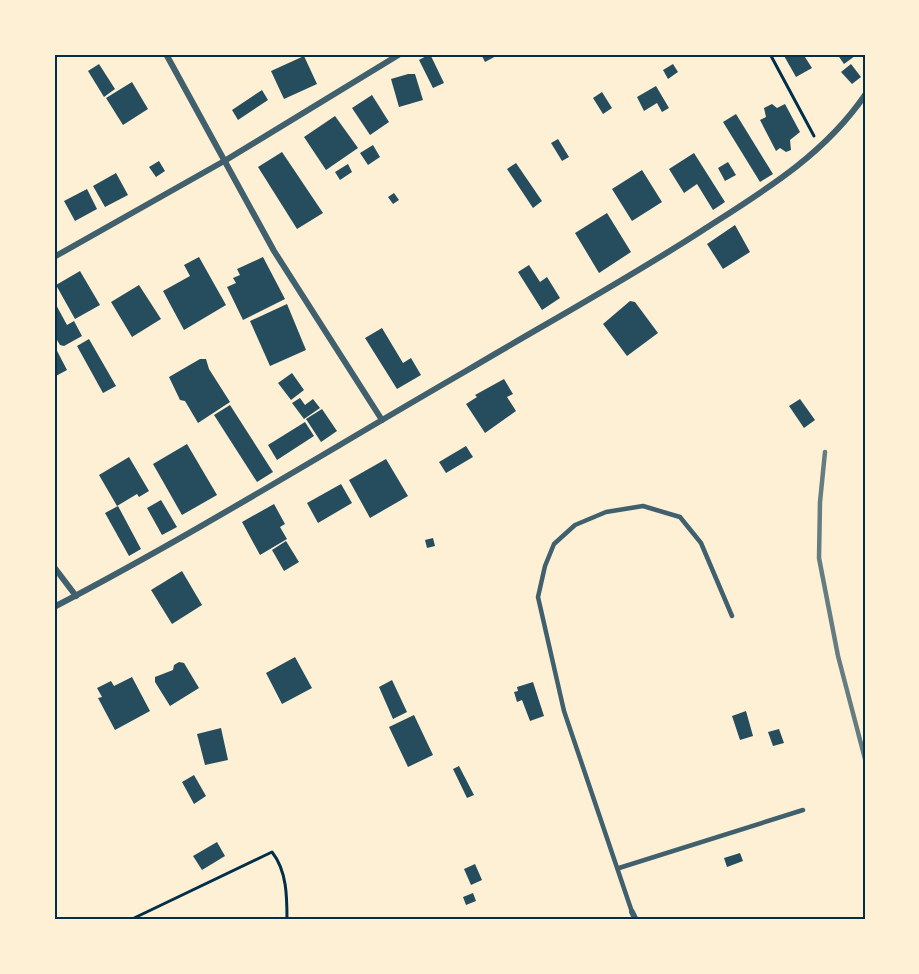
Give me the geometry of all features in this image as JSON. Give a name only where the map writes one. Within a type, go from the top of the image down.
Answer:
[{"type":"street","points":[[166,54],[274,251],[382,420]]},
{"type":"street","points":[[54,257],[226,160],[400,54]]},
{"type":"street","points":[[54,607],[382,420],[679,246],[774,185],[821,148],[851,115],[865,94]]},
{"type":"street","points":[[54,567],[76,596]]},
{"type":"street","points":[[632,912],[636,920]]},
{"type":"lane","points":[[632,912],[561,701],[538,597],[545,566],[554,544],[575,525],[606,512],[643,507],[680,518],[701,543],[732,616]]},
{"type":"lane","points":[[619,868],[803,810]]},
{"type":"path","points":[[770,54],[821,148]]},
{"type":"path","points":[[130,920],[272,852],[278,860],[287,894],[287,920]]},
{"type":"building","points":[[430,54],[444,83],[433,88],[419,60]]},
{"type":"building","points":[[481,54],[500,54],[485,62]]},
{"type":"building","points":[[783,54],[803,54],[812,68],[796,77]]},
{"type":"building","points":[[837,54],[854,54],[855,56],[844,64]]},
{"type":"building","points":[[304,56],[317,84],[284,99],[271,71]]},
{"type":"building","points":[[99,64],[115,89],[104,97],[88,71]]},
{"type":"building","points":[[673,64],[678,72],[668,79],[663,70]]},
{"type":"building","points":[[851,64],[861,77],[852,84],[841,72]]},
{"type":"building","points":[[415,74],[423,100],[399,107],[391,79]]},
{"type":"building","points":[[132,82],[148,109],[123,125],[106,98]]},
{"type":"building","points":[[656,86],[669,108],[662,112],[657,103],[644,111],[637,97]]},
{"type":"building","points":[[262,90],[268,100],[238,120],[232,110]]},
{"type":"building","points":[[602,92],[612,108],[603,114],[593,98]]},
{"type":"building","points":[[372,95],[389,122],[370,135],[352,108]]},
{"type":"building","points":[[772,104],[777,108],[785,104],[800,132],[790,140],[791,150],[786,152],[780,148],[776,151],[760,120],[766,117],[764,108]]},
{"type":"building","points":[[736,114],[773,174],[760,182],[723,122]]},
{"type":"building","points":[[335,116],[358,148],[326,170],[304,137]]},
{"type":"building","points":[[558,139],[569,157],[562,161],[551,143]]},
{"type":"building","points":[[373,145],[380,157],[368,165],[360,153]]},
{"type":"building","points":[[282,152],[323,213],[297,229],[258,167]]},
{"type":"building","points":[[694,153],[725,202],[713,210],[697,184],[684,193],[669,169]]},
{"type":"building","points":[[159,161],[165,171],[156,177],[149,167]]},
{"type":"building","points":[[728,162],[736,175],[725,181],[718,168]]},
{"type":"building","points":[[516,163],[542,201],[533,208],[507,169]]},
{"type":"building","points":[[348,164],[352,172],[340,180],[335,172]]},
{"type":"building","points":[[642,170],[662,202],[632,221],[612,189]]},
{"type":"building","points":[[116,173],[128,195],[105,207],[93,186]]},
{"type":"building","points":[[87,189],[97,209],[75,221],[64,201]]},
{"type":"building","points":[[394,193],[399,200],[393,204],[388,197]]},
{"type":"building","points":[[607,213],[631,252],[599,273],[575,233]]},
{"type":"building","points":[[735,225],[750,252],[723,269],[707,244]]},
{"type":"building","points":[[199,257],[226,305],[184,330],[163,291],[190,276],[184,265]]},
{"type":"building","points":[[263,257],[285,299],[243,320],[227,287],[236,283],[233,278],[240,275],[237,269]]},
{"type":"building","points":[[529,265],[540,282],[547,277],[560,298],[542,310],[518,272]]},
{"type":"building","points":[[80,271],[100,305],[75,319],[56,285]]},
{"type":"building","points":[[139,285],[161,319],[132,337],[111,302]]},
{"type":"building","points":[[54,301],[67,325],[74,321],[82,336],[64,346],[60,345],[54,335]]},
{"type":"building","points":[[630,301],[635,302],[658,333],[627,356],[603,324]]},
{"type":"building","points":[[287,304],[306,350],[270,366],[250,321]]},
{"type":"building","points":[[382,328],[403,363],[411,358],[421,375],[397,389],[365,338]]},
{"type":"building","points":[[89,339],[116,386],[103,393],[77,346]]},
{"type":"building","points":[[54,345],[67,370],[54,377]]},
{"type":"building","points":[[200,359],[206,359],[209,369],[230,402],[198,423],[185,401],[180,400],[169,377]]},
{"type":"building","points":[[292,373],[304,390],[291,400],[278,383]]},
{"type":"building","points":[[504,379],[513,394],[507,397],[516,411],[485,433],[466,404],[477,397],[475,395]]},
{"type":"building","points":[[300,398],[305,405],[313,399],[320,408],[304,419],[292,403]]},
{"type":"building","points":[[800,399],[815,420],[804,428],[789,406]]},
{"type":"building","points":[[230,405],[273,472],[257,482],[214,415]]},
{"type":"building","points":[[322,409],[337,431],[321,442],[306,419]]},
{"type":"building","points":[[305,422],[314,436],[277,460],[268,445]]},
{"type":"building","points":[[187,444],[217,495],[182,515],[153,464]]},
{"type":"building","points":[[466,446],[473,457],[446,473],[439,462]]},
{"type":"building","points":[[129,457],[149,491],[139,497],[137,494],[117,506],[99,475]]},
{"type":"building","points":[[386,459],[408,496],[370,518],[349,480]]},
{"type":"building","points":[[341,484],[352,503],[318,523],[307,503]]},
{"type":"building","points":[[161,500],[177,527],[162,535],[147,508]]},
{"type":"building","points":[[274,504],[285,524],[280,527],[287,539],[260,555],[242,522]]},
{"type":"building","points":[[118,506],[141,549],[129,556],[105,513]]},
{"type":"building","points":[[433,538],[435,546],[427,548],[425,540]]},
{"type":"building","points":[[286,541],[299,562],[284,571],[272,550]]},
{"type":"building","points":[[182,571],[202,605],[172,624],[151,590]]},
{"type":"building","points":[[295,657],[312,688],[282,704],[266,673]]},
{"type":"building","points":[[179,662],[184,663],[199,688],[170,706],[155,682],[155,677],[173,670],[174,665]]},
{"type":"building","points":[[132,677],[150,711],[115,730],[98,698],[102,697],[97,688],[111,681],[114,686]]},
{"type":"building","points":[[392,680],[407,712],[393,719],[379,687]]},
{"type":"building","points":[[533,682],[544,716],[530,721],[522,700],[517,702],[514,692],[518,691],[517,687]]},
{"type":"building","points":[[746,711],[753,736],[740,740],[732,716]]},
{"type":"building","points":[[414,715],[433,755],[408,767],[389,727]]},
{"type":"building","points":[[221,728],[228,760],[205,765],[197,734]]},
{"type":"building","points":[[779,729],[784,743],[773,746],[768,732]]},
{"type":"building","points":[[459,766],[474,795],[467,798],[453,769]]},
{"type":"building","points":[[194,775],[206,796],[194,804],[182,782]]},
{"type":"building","points":[[217,842],[225,856],[202,870],[193,856]]},
{"type":"building","points":[[740,853],[743,861],[727,867],[724,858]]},
{"type":"building","points":[[475,864],[482,880],[471,885],[464,869]]},
{"type":"building","points":[[473,893],[476,901],[466,905],[463,897]]},
{"type":"railway","points":[[825,452],[820,502],[819,558],[838,656],[865,759]]}]
